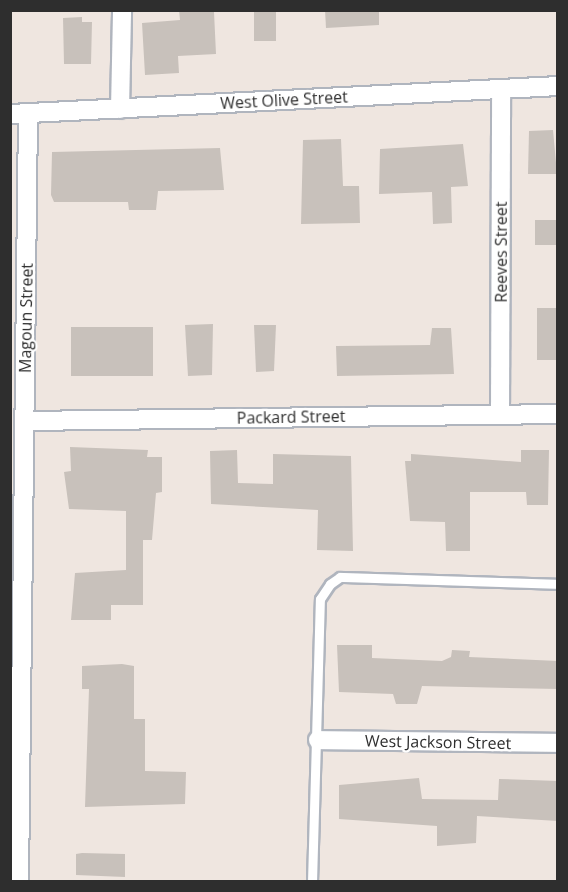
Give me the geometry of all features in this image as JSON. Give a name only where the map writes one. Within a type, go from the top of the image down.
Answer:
[{"type":"street","points":[[120,109],[122,10]]},
{"type":"street","name":"West Olive Street","points":[[19,114],[558,87]]},
{"type":"street","name":"Reeves Street","points":[[500,414],[501,90]]},
{"type":"street","name":"Magoun Street","points":[[19,114],[24,421],[20,882]]},
{"type":"street","name":"Packard Street","points":[[24,421],[558,414]]},
{"type":"street","name":"West Jackson Street","points":[[318,740],[558,744]]},
{"type":"lane","points":[[312,882],[318,740],[320,599],[340,577],[558,584]]},
{"type":"building","points":[[179,10],[214,12],[216,54],[178,56],[179,73],[145,75],[142,23],[180,20]]},
{"type":"building","points":[[254,10],[276,10],[276,41],[254,41]]},
{"type":"building","points":[[325,10],[379,10],[379,25],[326,28]]},
{"type":"building","points":[[82,17],[82,22],[92,22],[91,64],[64,64],[63,18]]},
{"type":"building","points":[[553,130],[557,174],[528,174],[529,131]]},
{"type":"building","points":[[341,139],[343,186],[359,186],[360,223],[301,224],[303,140]]},
{"type":"building","points":[[463,144],[468,186],[451,187],[452,223],[433,224],[432,192],[379,194],[380,149]]},
{"type":"building","points":[[220,148],[224,190],[158,191],[156,210],[129,210],[128,202],[54,202],[51,195],[52,152]]},
{"type":"building","points":[[535,220],[558,220],[558,245],[535,245]]},
{"type":"building","points":[[537,308],[558,308],[558,360],[537,360]]},
{"type":"building","points":[[213,324],[212,375],[188,376],[185,325]]},
{"type":"building","points":[[254,325],[276,325],[274,371],[256,372]]},
{"type":"building","points":[[71,327],[153,327],[153,376],[71,376]]},
{"type":"building","points":[[432,328],[451,328],[454,374],[337,376],[336,346],[430,345]]},
{"type":"building","points":[[70,447],[148,450],[147,457],[162,457],[162,492],[156,493],[152,540],[143,540],[143,605],[111,605],[111,620],[71,620],[75,573],[126,570],[126,511],[69,509],[64,472],[71,471]]},
{"type":"building","points":[[237,450],[238,483],[273,484],[273,454],[351,456],[353,551],[317,550],[318,510],[211,504],[210,451]]},
{"type":"building","points":[[521,450],[549,450],[548,505],[527,505],[526,492],[470,492],[470,551],[446,551],[445,522],[410,521],[405,461],[411,461],[411,454],[521,462]]},
{"type":"building","points":[[337,645],[372,645],[372,658],[442,661],[451,657],[452,650],[470,651],[469,657],[558,661],[558,689],[422,686],[417,704],[396,704],[393,694],[339,692]]},
{"type":"building","points":[[122,664],[134,666],[134,719],[145,719],[145,771],[186,772],[185,804],[85,807],[89,689],[82,689],[82,666]]},
{"type":"building","points":[[419,778],[422,799],[498,800],[499,779],[558,781],[558,821],[477,816],[476,843],[437,846],[437,826],[339,819],[339,785]]},
{"type":"building","points":[[76,854],[125,854],[125,877],[76,875]]}]
